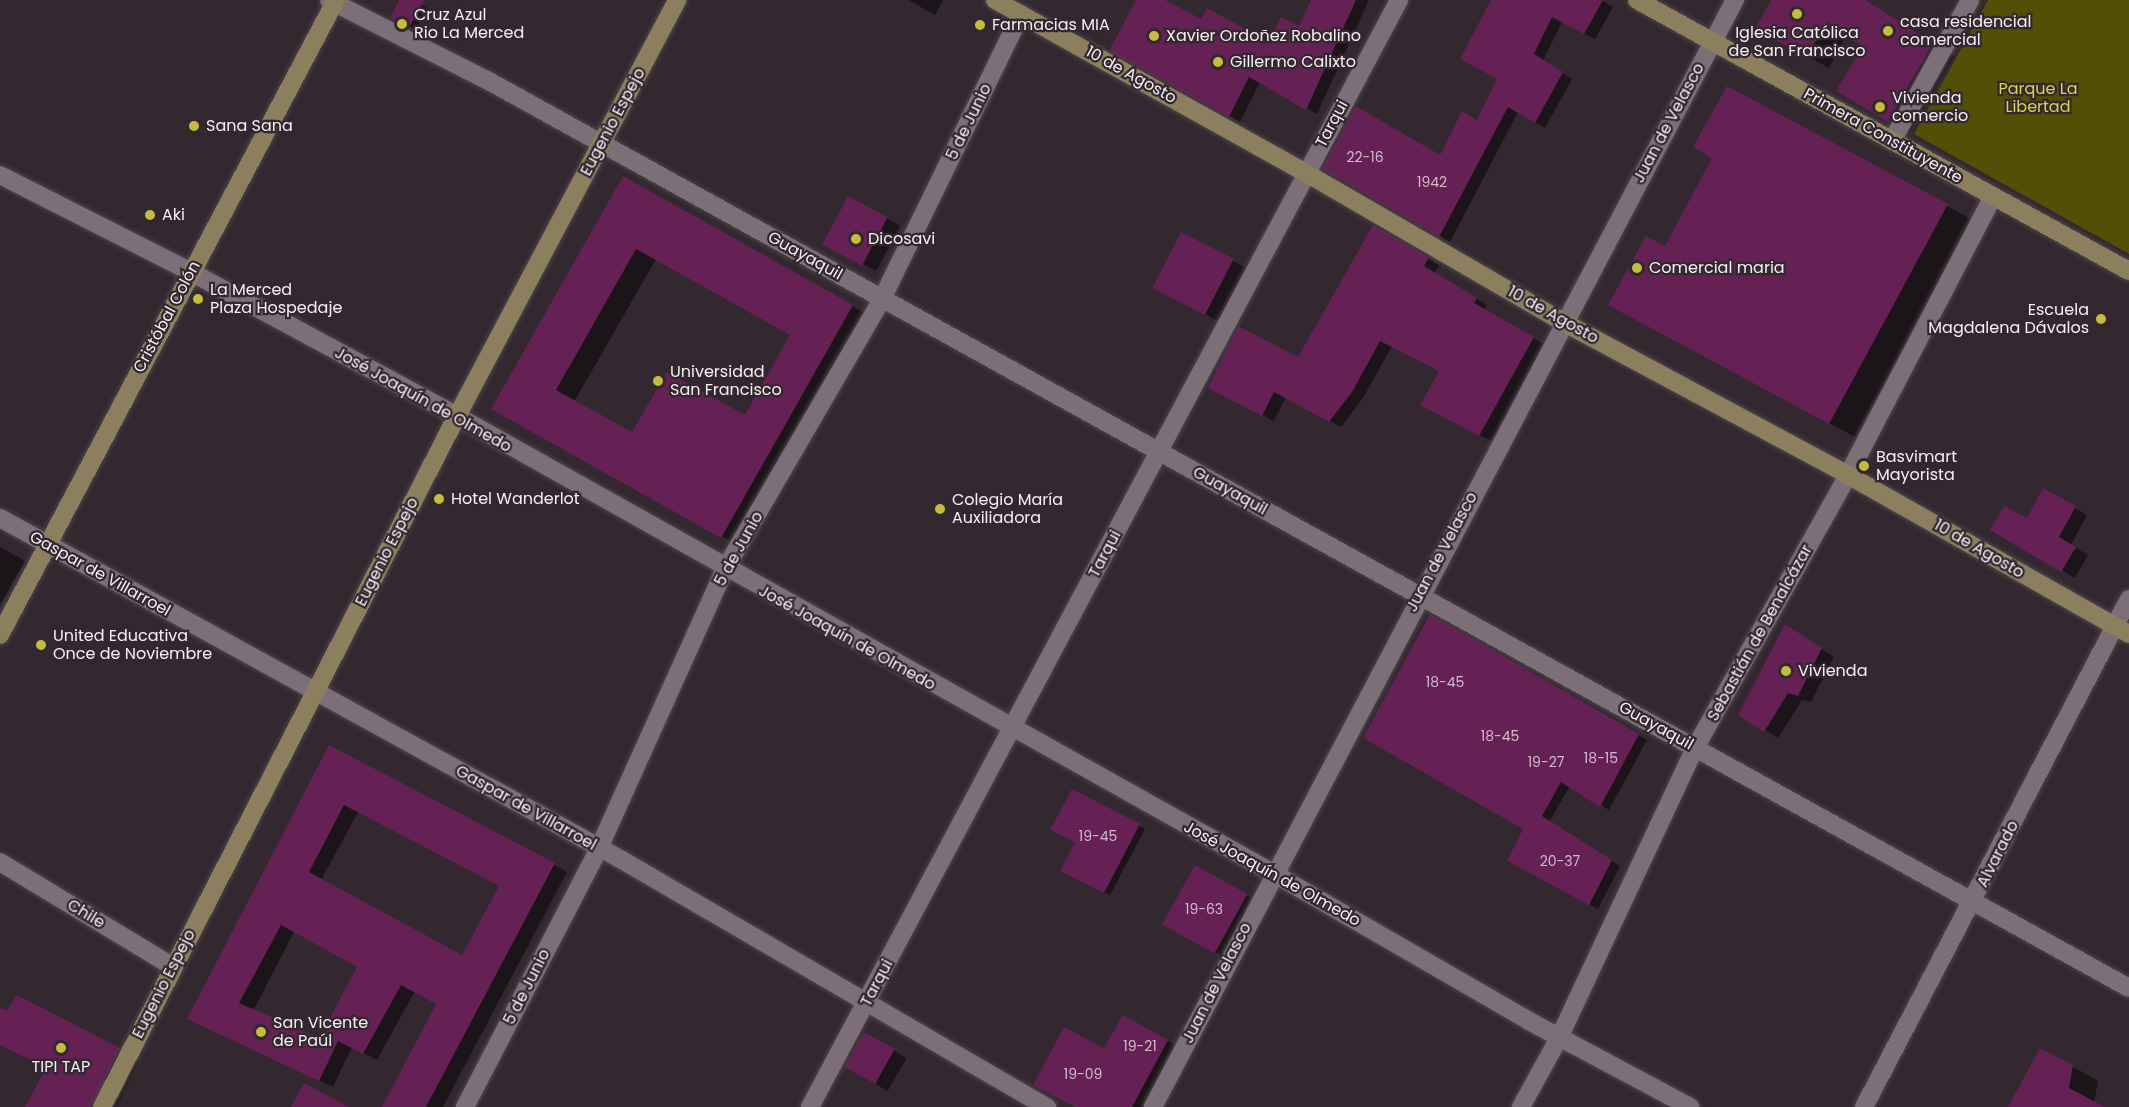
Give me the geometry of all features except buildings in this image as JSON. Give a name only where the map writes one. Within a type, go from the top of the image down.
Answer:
[{"type":"street","name":"Eugenio Espejo","points":[[102,1107],[172,966],[457,416],[677,0]]},
{"type":"street","name":"10 de Agosto","points":[[995,0],[1025,7],[1563,322],[1848,475],[2122,630]]},
{"type":"street","name":"Tarqui","points":[[810,1107],[1399,0]]},
{"type":"street","name":"Primera Constituyente","points":[[1637,0],[2129,271]]},
{"type":"street","name":"Juan de Velasco","points":[[1153,1107],[1419,595],[1735,0]]},
{"type":"street","points":[[1892,141],[1970,0]]},
{"type":"street","name":"Guayaquil","points":[[333,1],[602,144],[2129,988]]},
{"type":"street","name":"Cristóbal Colón","points":[[0,635],[333,1]]},
{"type":"street","name":"5 de Junio","points":[[465,1107],[599,848],[725,569],[882,299],[1025,7]]},
{"type":"street","name":"José Joaquín de Olmedo","points":[[0,175],[191,272],[457,416],[1011,730],[1273,873],[1690,1107]]},
{"type":"street","name":"Sebastián de Benalcázar","points":[[1521,1107],[1560,1036],[1695,748],[1848,475],[1993,196]]},
{"type":"street","name":"Gaspar de Villarroel","points":[[0,518],[599,848],[1047,1107]]},
{"type":"street","name":"Alvarado","points":[[1864,1107],[2122,630],[2129,599]]},
{"type":"street","name":"Chile","points":[[0,862],[172,966]]},
{"type":"green space","name":"Parque La Libertad","points":[[1988,0],[2129,0],[2129,254],[1914,134]]},
{"type":"place","name":"Iglesia Católica de San Francisco","points":[[1797,14]]},
{"type":"place","name":"Cruz Azul Rio La Merced","points":[[402,24]]},
{"type":"place","name":"Farmacias MIA","points":[[980,25]]},
{"type":"place","name":"casa residencial comercial","points":[[1888,31]]},
{"type":"place","name":"Xavier Ordoñez Robalino","points":[[1154,36]]},
{"type":"place","name":"Gillermo Calixto","points":[[1218,62]]},
{"type":"place","name":"Vivienda comercio","points":[[1880,107]]},
{"type":"place","name":"Sana Sana","points":[[194,126]]},
{"type":"place","name":"Aki","points":[[150,215]]},
{"type":"place","name":"Dicosavi","points":[[856,239]]},
{"type":"place","name":"Comercial maria","points":[[1637,268]]},
{"type":"place","name":"La Merced Plaza Hospedaje","points":[[198,299]]},
{"type":"place","name":"Escuela Magdalena Dávalos","points":[[2101,319]]},
{"type":"place","name":"Universidad San Francisco","points":[[658,381]]},
{"type":"place","name":"Basvimart Mayorista","points":[[1864,466]]},
{"type":"place","name":"Hotel Wanderlot","points":[[439,499]]},
{"type":"place","name":"Colegio María Auxiliadora","points":[[940,509]]},
{"type":"place","name":"United Educativa Once de Noviembre","points":[[41,645]]},
{"type":"place","name":"Vivienda","points":[[1786,671]]},
{"type":"place","name":"San Vicente de Paúl","points":[[261,1032]]},
{"type":"place","name":"TIPI TAP","points":[[61,1048]]}]
